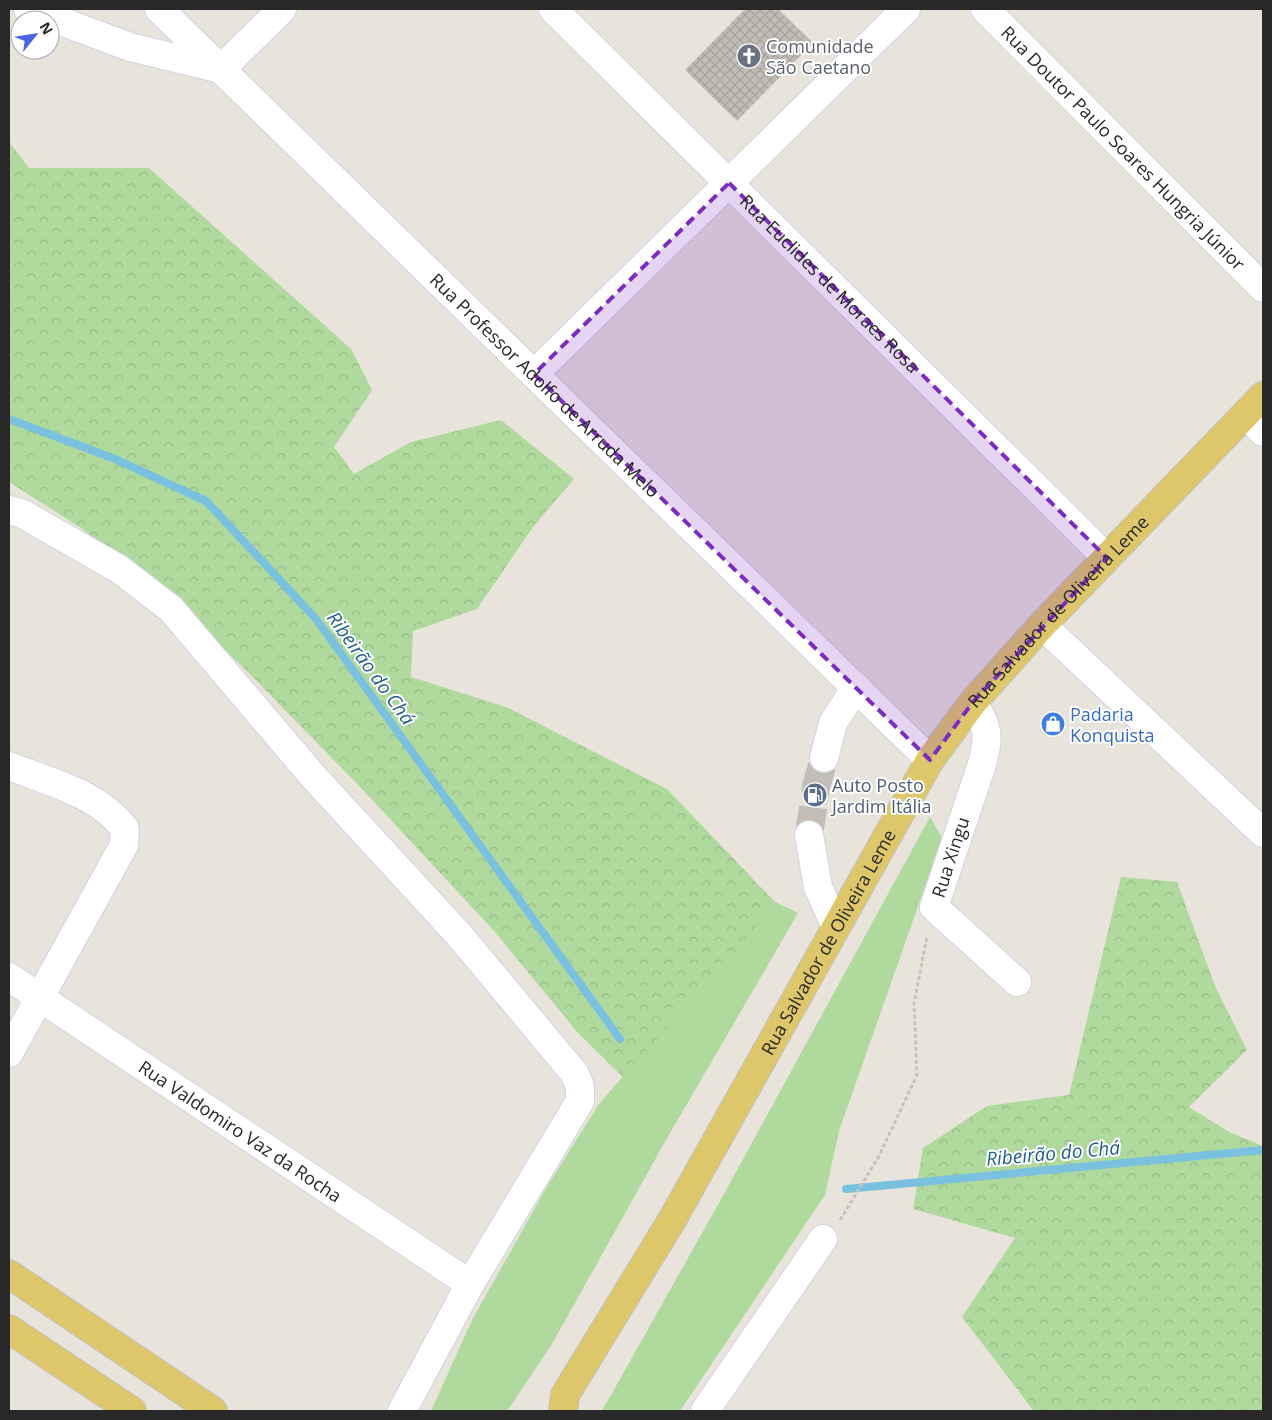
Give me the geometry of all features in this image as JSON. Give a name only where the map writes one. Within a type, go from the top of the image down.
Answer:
[{"type":"main road","name":"Rua Salvador de Oliveira Leme","points":[[564,1403],[672,1220],[930,760],[973,702],[1042,625],[1107,558],[1257,414]]},
{"type":"main road","points":[[9,1274],[213,1411]]},
{"type":"main road","points":[[9,1329],[132,1411]]},
{"type":"main road","points":[[542,1411],[564,1403]]},
{"type":"street","points":[[28,9],[130,46],[221,69],[282,9]]},
{"type":"street","name":"Rua Professor Adolfo de Arruda Melo","points":[[159,9],[930,760]]},
{"type":"street","name":"Rua Euclides de Moraes Rosa","points":[[553,9],[1107,558]]},
{"type":"street","points":[[534,374],[906,9]]},
{"type":"street","name":"Rua Doutor Paulo Soares Hungria Júnior","points":[[985,9],[1263,288]]},
{"type":"street","points":[[9,510],[23,514],[119,569],[171,609],[312,776],[460,936],[575,1074],[580,1088],[580,1101],[470,1284],[409,1406]]},
{"type":"street","points":[[1042,625],[1263,833]]},
{"type":"street","points":[[824,758],[833,724],[856,687]]},
{"type":"street","name":"Rua Xingu","points":[[973,702],[986,726],[987,744],[934,908],[1017,982]]},
{"type":"street","points":[[9,766],[97,801],[115,816],[126,829],[124,845],[9,1053]]},
{"type":"street","points":[[808,835],[818,887],[836,927]]},
{"type":"street","name":"Rua Valdomiro Vaz da Rocha","points":[[9,977],[470,1284]]},
{"type":"street","points":[[705,1411],[823,1239]]},
{"type":"path","points":[[845,1215],[877,1160],[917,1075],[914,1003],[934,908]]},
{"type":"highlighted area","points":[[729,183],[1107,558],[973,702],[930,760],[534,374]]},
{"type":"green space","points":[[9,142],[29,168],[149,168],[351,349],[372,390],[334,447],[354,474],[411,442],[501,420],[574,479],[533,527],[477,609],[413,631],[411,677],[506,707],[667,789],[775,902],[738,949],[623,1077],[578,1033],[496,933],[364,791],[249,673],[153,580],[78,526],[9,482]]},
{"type":"green space","points":[[930,817],[942,838],[839,1131],[825,1195],[680,1411],[602,1411],[724,1194]]},
{"type":"green space","points":[[1121,877],[1177,882],[1215,986],[1247,1050],[1189,1107],[1229,1132],[1263,1146],[1263,1411],[1034,1411],[962,1317],[1015,1238],[913,1209],[923,1148],[987,1106],[1069,1095]]},
{"type":"green space","points":[[775,902],[798,913],[666,1140],[552,1344],[507,1411],[431,1411],[472,1320],[545,1190],[599,1104]]},
{"type":"building","name":"Comunidade São Caetano","points":[[745,9],[778,9],[813,43],[737,121],[685,70]]},
{"type":"waterway","name":"Ribeirão do Chá","points":[[9,419],[115,459],[206,501],[316,619],[620,1039]]},
{"type":"waterway","name":"Ribeirão do Chá","points":[[846,1189],[1263,1150]]},
{"type":"tunnel","points":[[809,835],[816,787],[824,758]]},
{"type":"place","name":"Comunidade São Caetano","points":[[749,56]]},
{"type":"place","name":"Padaria Konquista","points":[[1053,724]]},
{"type":"place","name":"Auto Posto Jardim Itália","points":[[815,795]]}]
